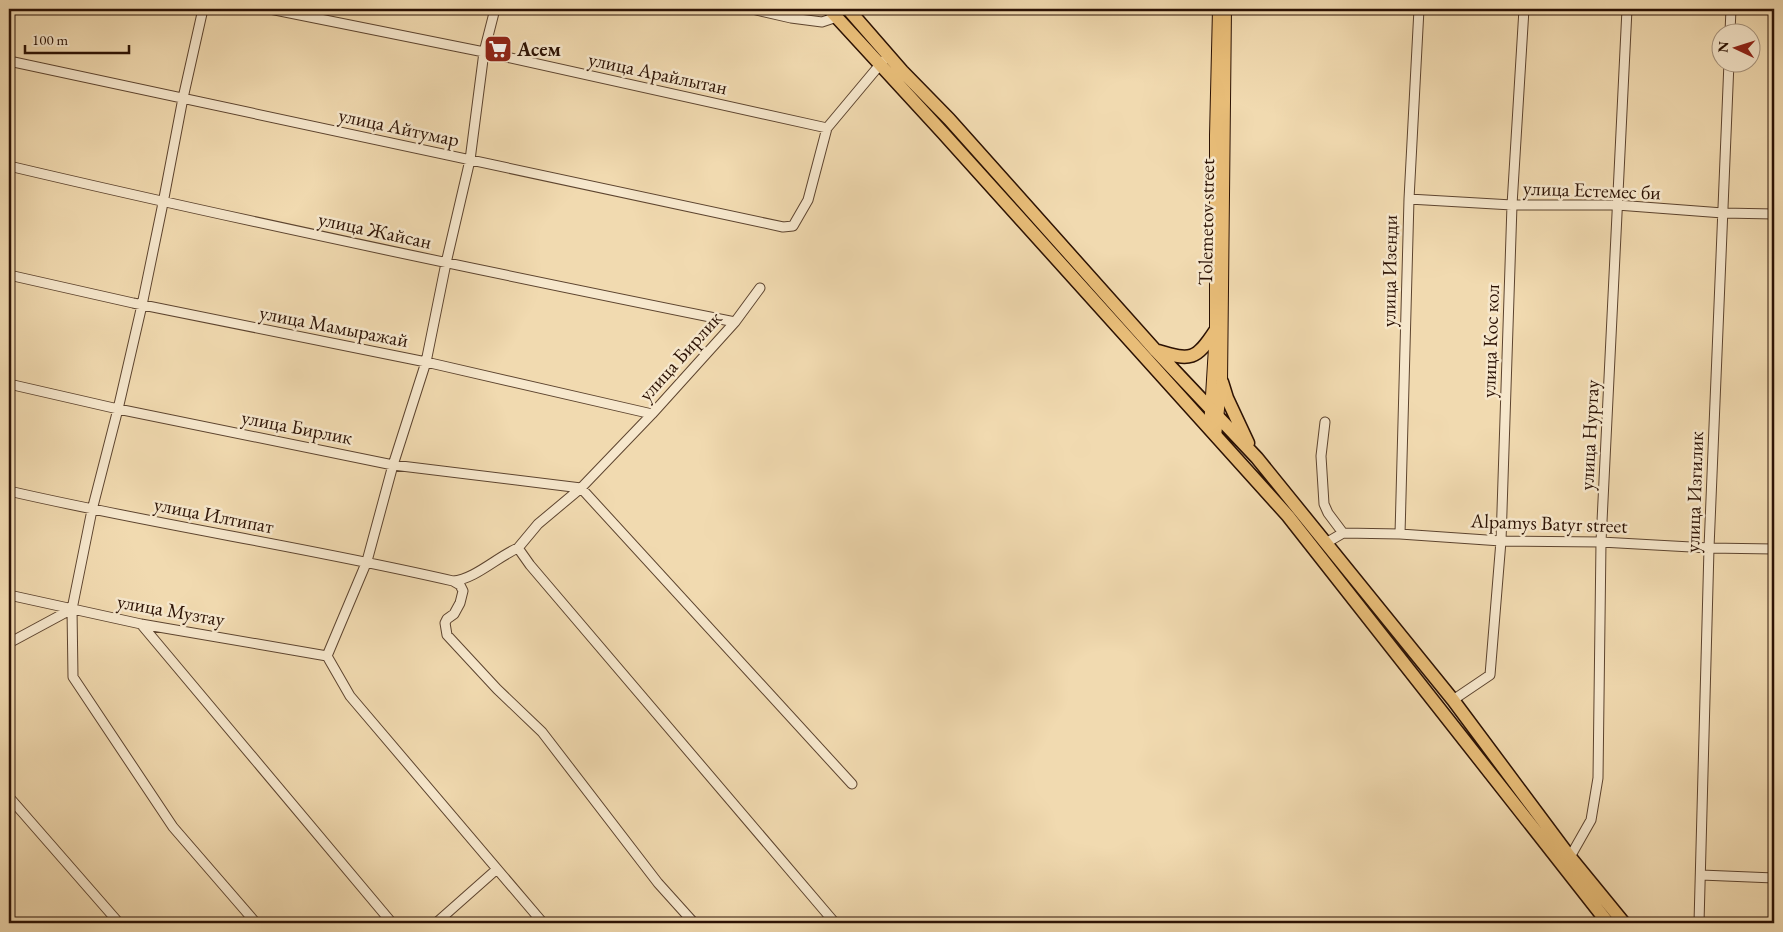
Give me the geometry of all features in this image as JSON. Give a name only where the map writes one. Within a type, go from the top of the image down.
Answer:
[{"type":"highway","points":[[848,9],[1156,351],[1257,458],[1453,700],[1570,857],[1624,923]]},
{"type":"highway","points":[[833,13],[1288,516],[1608,923]]},
{"type":"highway","points":[[1156,351],[1186,358],[1196,355],[1202,350],[1215,331]]},
{"type":"highway","points":[[1222,382],[1233,413],[1257,458]]},
{"type":"main road","name":"Tolemetov street","points":[[1215,414],[1215,135],[1218,9]]},
{"type":"main road","name":"Tolemetov street","points":[[1212,432],[1222,382],[1226,9]]},
{"type":"street","points":[[203,9],[182,98],[142,305],[92,510],[72,609],[73,677],[173,827],[256,923]]},
{"type":"street","name":"улица Арайлытан","points":[[270,9],[484,52],[827,128]]},
{"type":"street","points":[[495,9],[484,52],[470,160],[446,263],[426,362],[393,465],[367,561],[327,656],[350,696],[543,923]]},
{"type":"street","points":[[752,9],[790,18],[822,22],[833,13]]},
{"type":"street","name":"улица Изенди","points":[[1400,534],[1409,199],[1419,9]]},
{"type":"street","name":"улица Кос кол","points":[[1453,700],[1490,675],[1501,541],[1512,205],[1524,9]]},
{"type":"street","name":"улица Нуртау","points":[[1570,857],[1591,820],[1598,778],[1601,542],[1627,9]]},
{"type":"street","points":[[1730,22],[1731,9]]},
{"type":"street","points":[[827,128],[888,55]]},
{"type":"street","name":"улица Айтумар","points":[[9,61],[783,228],[793,226],[808,200],[827,128]]},
{"type":"street","name":"улица Изгилик","points":[[1699,923],[1709,548],[1729,72]]},
{"type":"street","name":"улица Жайсан","points":[[9,166],[163,203],[735,322]]},
{"type":"street","name":"улица Естемес би","points":[[1409,199],[1512,205],[1617,205],[1723,213],[1774,214]]},
{"type":"street","name":"улица Мамыражай","points":[[9,275],[142,305],[426,362],[652,414]]},
{"type":"street","name":"улица Бирлик","points":[[518,548],[538,524],[581,488],[652,414],[735,322],[760,288]]},
{"type":"street","name":"улица Бирлик","points":[[9,384],[118,409],[393,465],[581,488]]},
{"type":"street","points":[[1325,422],[1321,456],[1324,504],[1343,534]]},
{"type":"street","points":[[581,488],[852,784]]},
{"type":"street","name":"улица Илтипат","points":[[9,491],[92,510],[367,561],[453,581]]},
{"type":"street","name":"Alpamys Batyr street","points":[[1326,543],[1343,534],[1400,534],[1501,541],[1601,542],[1709,548],[1774,549]]},
{"type":"street","points":[[453,581],[464,580],[518,548],[536,573],[835,923]]},
{"type":"street","points":[[453,581],[460,585],[463,591],[460,603],[454,614],[445,623],[447,635],[496,690],[542,732],[658,883],[694,923]]},
{"type":"street","name":"улица Музтау","points":[[9,595],[141,624],[327,656]]},
{"type":"street","points":[[9,643],[72,609]]},
{"type":"street","points":[[141,624],[392,923]]},
{"type":"street","points":[[9,797],[119,923]]},
{"type":"street","points":[[436,923],[497,869]]},
{"type":"street","points":[[1701,874],[1774,878]]},
{"type":"place","name":"Асем","points":[[498,49]]}]
